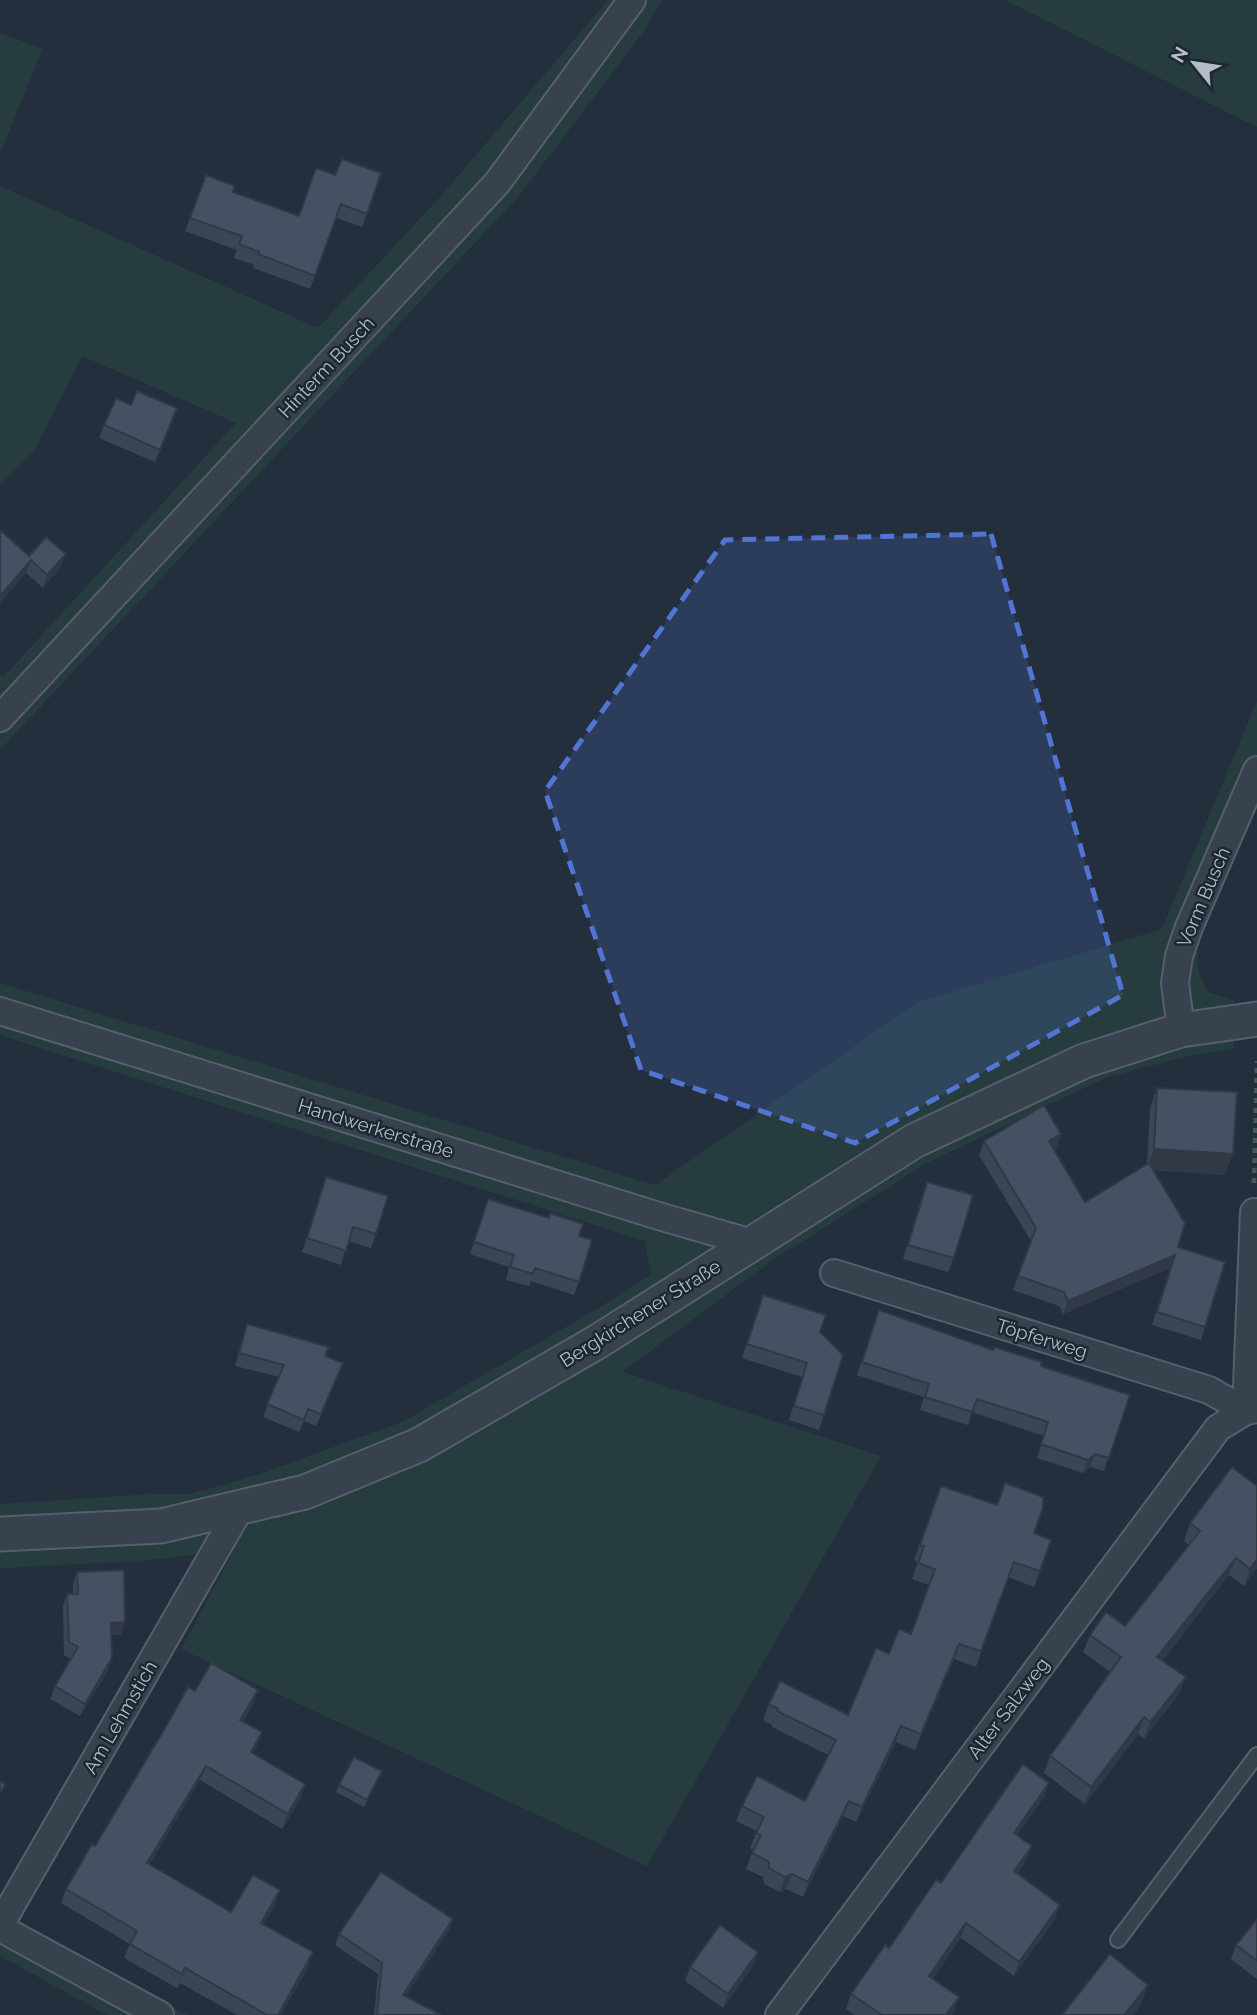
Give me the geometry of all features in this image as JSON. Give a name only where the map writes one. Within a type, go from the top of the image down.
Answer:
[{"type":"street","name":"Hinterm Busch","points":[[0,718],[497,183],[632,0]]},
{"type":"street","name":"Vorm Busch","points":[[1181,1030],[1175,983],[1179,956],[1257,770]]},
{"type":"street","name":"Handwerkerstraße","points":[[0,1011],[752,1243]]},
{"type":"street","name":"Bergkirchener Straße","points":[[0,1534],[161,1526],[305,1492],[419,1445],[597,1342],[914,1140],[1084,1061],[1181,1030],[1257,1020]]},
{"type":"street","points":[[1252,1410],[1255,1212]]},
{"type":"street","name":"Töpferweg","points":[[834,1273],[1209,1390],[1252,1410]]},
{"type":"street","name":"Alter Salzweg","points":[[779,2015],[1218,1428],[1252,1410]]},
{"type":"street","name":"Am Lehmstich","points":[[0,1926],[240,1508]]},
{"type":"street","points":[[0,1926],[160,2015]]},
{"type":"lane","points":[[1118,1940],[1257,1755]]},
{"type":"path","points":[[1255,1212],[1257,1061]]},
{"type":"highlighted area","points":[[991,534],[1123,995],[855,1143],[641,1070],[545,791],[725,540]]},
{"type":"green space","points":[[608,0],[662,0],[644,31],[519,196],[0,750],[0,674],[3,676],[8,672],[236,423],[82,356],[34,451],[0,485],[0,186],[318,328],[440,197]]},
{"type":"green space","points":[[1005,0],[1257,0],[1257,127]]},
{"type":"green space","points":[[0,33],[43,49],[0,153]]},
{"type":"green space","points":[[1257,701],[1257,807],[1197,948],[1198,970],[1208,992],[1234,1000],[1234,1049],[1188,1056],[1105,1078],[925,1164],[773,1260],[622,1372],[881,1456],[647,1866],[181,1649],[234,1550],[142,1561],[0,1568],[0,1504],[190,1494],[260,1474],[402,1422],[651,1275],[645,1241],[0,1035],[0,983],[655,1185],[918,1002],[1162,929]]},
{"type":"green space","points":[[0,1912],[187,2015],[107,2015],[0,1956]]},
{"type":"building","points":[[342,159],[381,173],[367,214],[341,204],[315,276],[239,244],[242,236],[190,218],[206,175],[235,186],[233,192],[299,216],[316,168],[335,175]]},
{"type":"building","points":[[137,391],[177,408],[160,450],[104,425],[116,398],[131,405]]},
{"type":"building","points":[[0,530],[29,556],[46,537],[66,554],[47,575],[31,560],[0,596]]},
{"type":"building","points":[[1157,1088],[1237,1092],[1233,1154],[1154,1149]]},
{"type":"building","points":[[1044,1105],[1061,1134],[1049,1141],[1085,1202],[1149,1163],[1185,1223],[1178,1247],[1225,1262],[1205,1327],[1157,1312],[1175,1255],[1068,1301],[1064,1292],[1018,1276],[1036,1228],[984,1141]]},
{"type":"building","points":[[326,1177],[388,1196],[376,1234],[353,1227],[346,1251],[307,1238]]},
{"type":"building","points":[[927,1182],[973,1195],[954,1258],[908,1245]]},
{"type":"building","points":[[488,1199],[549,1218],[550,1213],[583,1224],[579,1236],[592,1240],[579,1282],[535,1268],[533,1274],[510,1267],[514,1255],[474,1242]]},
{"type":"building","points":[[763,1295],[826,1315],[820,1332],[843,1355],[824,1415],[794,1406],[807,1363],[747,1344]]},
{"type":"building","points":[[879,1310],[993,1350],[994,1347],[1042,1362],[1041,1366],[1130,1395],[1109,1458],[1095,1454],[1088,1460],[1041,1444],[1048,1422],[977,1399],[972,1412],[925,1397],[929,1384],[862,1362]]},
{"type":"building","points":[[247,1324],[329,1347],[325,1356],[343,1363],[321,1414],[308,1409],[304,1420],[267,1404],[284,1365],[239,1353]]},
{"type":"building","points":[[1232,1467],[1257,1486],[1257,1559],[1250,1569],[1236,1558],[1157,1657],[1186,1677],[1150,1722],[1144,1717],[1091,1787],[1050,1756],[1121,1657],[1090,1635],[1106,1612],[1125,1626],[1200,1531],[1190,1523]]},
{"type":"building","points":[[1005,1483],[1043,1497],[1043,1508],[1034,1533],[1051,1540],[1040,1571],[1014,1562],[981,1651],[959,1644],[921,1734],[901,1726],[862,1807],[849,1801],[808,1882],[792,1874],[785,1877],[769,1868],[769,1862],[752,1853],[761,1835],[756,1833],[764,1817],[742,1806],[757,1776],[805,1801],[836,1740],[777,1711],[778,1709],[769,1704],[780,1681],[848,1715],[876,1648],[889,1654],[899,1629],[911,1634],[935,1569],[918,1563],[924,1546],[920,1545],[941,1486],[997,1505]]},
{"type":"building","points":[[124,1570],[125,1622],[111,1623],[112,1658],[85,1704],[55,1686],[78,1647],[69,1642],[67,1594],[78,1594],[77,1572]]},
{"type":"building","points":[[211,1663],[258,1690],[240,1720],[262,1732],[251,1752],[305,1784],[288,1814],[206,1766],[147,1863],[231,1912],[253,1875],[280,1890],[261,1923],[313,1952],[278,2015],[267,2015],[185,1968],[182,1974],[130,1944],[137,1931],[66,1889],[92,1844],[95,1846],[188,1687],[195,1691]]},
{"type":"building","points":[[354,1757],[382,1771],[367,1800],[339,1785]]},
{"type":"building","points":[[1023,1764],[1049,1783],[1014,1833],[1032,1846],[1014,1871],[1060,1905],[1019,1962],[966,1923],[929,1976],[959,1997],[946,2015],[882,2015],[851,1994],[885,1945],[889,1948],[936,1880],[941,1883]]},
{"type":"building","points":[[381,1872],[453,1919],[403,1995],[441,2015],[377,2015],[382,1963],[339,1934]]},
{"type":"building","points":[[1257,1919],[1257,1961],[1236,1945]]},
{"type":"building","points":[[720,1925],[758,1952],[728,1994],[690,1967]]},
{"type":"building","points":[[1110,1954],[1148,1985],[1124,2015],[1062,2015]]}]
